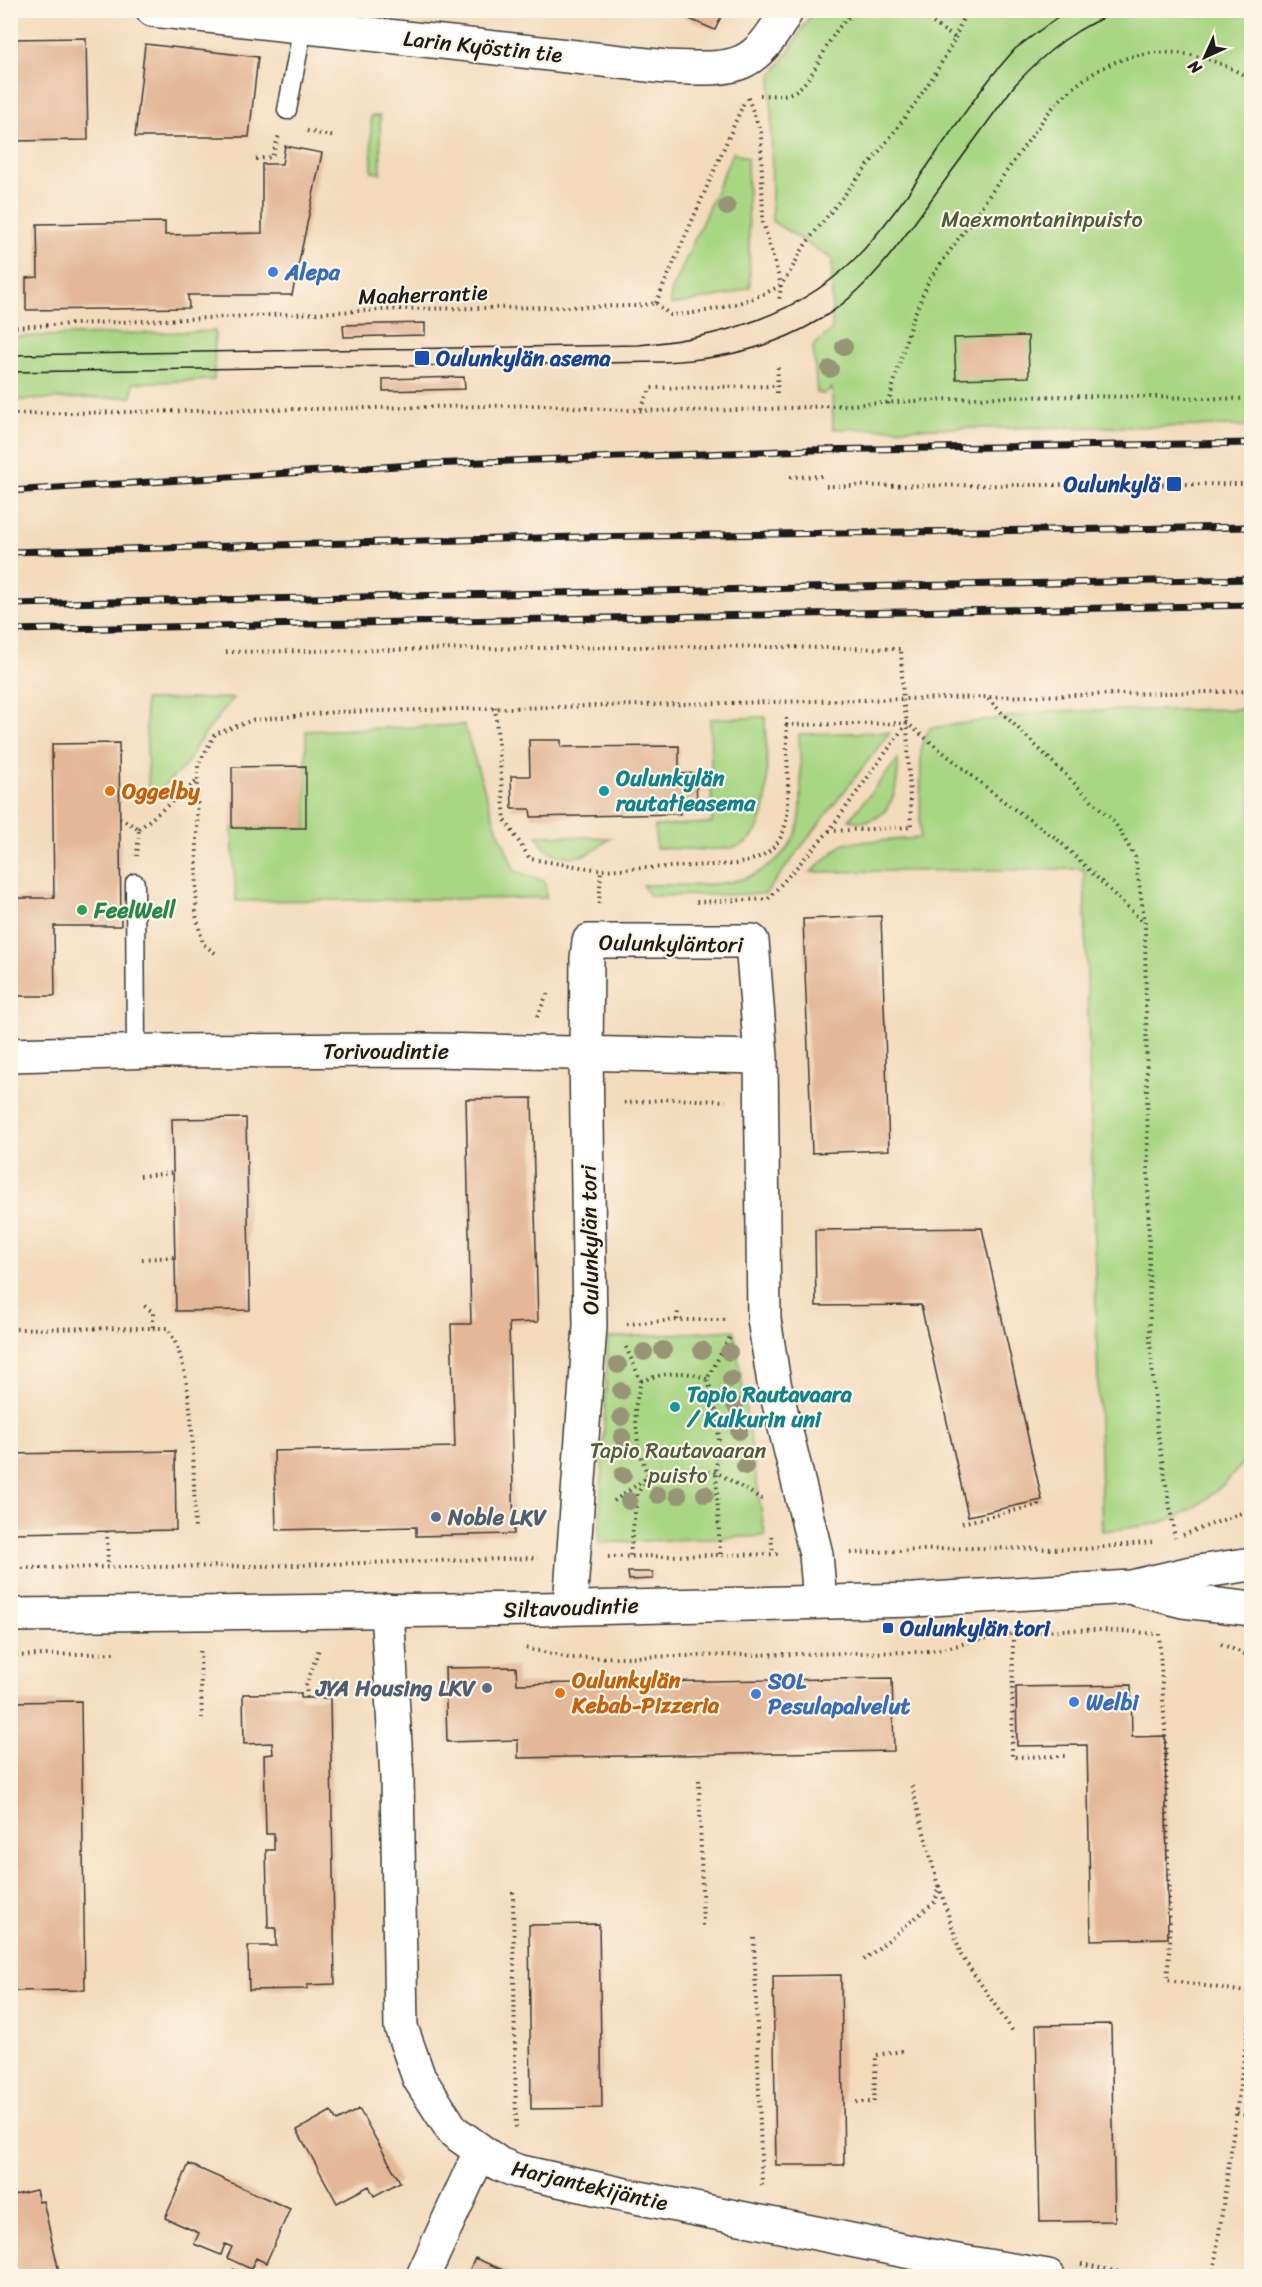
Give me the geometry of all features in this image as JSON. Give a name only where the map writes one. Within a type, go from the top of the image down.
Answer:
[{"type":"street","name":"Larin Kyöstin tie","points":[[153,10],[666,67],[712,68],[733,65],[754,57],[773,36],[787,10]]},
{"type":"street","name":"Oulunkyläntori","points":[[586,1053],[589,941],[752,941],[761,1057]]},
{"type":"street","name":"Torivoudintie","points":[[10,1055],[431,1050],[761,1057]]},
{"type":"street","name":"Oulunkylän tori","points":[[570,1606],[603,1325],[586,1053]]},
{"type":"street","points":[[761,1057],[751,1319],[774,1383],[816,1554],[820,1601]]},
{"type":"street","name":"Siltavoudintie","points":[[10,1615],[914,1600],[1131,1587],[1191,1573],[1251,1564]]},
{"type":"street","name":"Siltavoudintie","points":[[1131,1587],[1184,1601],[1251,1610]]},
{"type":"street","name":"Harjantekijäntie","points":[[387,1610],[397,1778],[401,2027],[419,2078],[453,2131],[480,2152],[517,2170],[635,2197],[946,2259],[1061,2270]]},
{"type":"street","points":[[423,2277],[480,2152]]},
{"type":"lane","points":[[285,118],[303,26]]},
{"type":"lane","points":[[135,883],[136,1052]]},
{"type":"path","points":[[747,95],[784,95],[799,88],[810,76],[823,50],[837,31],[851,15],[859,10]]},
{"type":"path","points":[[914,10],[955,38]]},
{"type":"path","points":[[747,95],[656,303],[670,315],[732,305],[781,285],[802,249],[938,72],[966,10]]},
{"type":"path","points":[[888,404],[911,323],[929,280],[1048,113],[1070,91],[1107,66],[1155,52],[1204,56],[1251,80]]},
{"type":"path","points":[[747,95],[761,133],[763,222],[781,285],[779,301]]},
{"type":"path","points":[[256,159],[272,157],[285,118]]},
{"type":"path","name":"Maaherrantie","points":[[10,327],[402,309],[636,306],[656,303]]},
{"type":"path","points":[[777,393],[778,366]]},
{"type":"path","points":[[641,409],[651,387],[777,386]]},
{"type":"path","points":[[10,414],[548,405],[609,411],[888,404],[952,399],[1066,396],[1251,399]]},
{"type":"path","points":[[790,477],[825,476]]},
{"type":"path","points":[[826,486],[1251,484]]},
{"type":"path","points":[[226,652],[708,646],[901,649],[903,701],[907,723],[911,827],[829,831]]},
{"type":"path","points":[[215,953],[203,944],[196,915],[198,765],[215,734],[253,720],[336,712],[495,707],[903,701],[1251,691]]},
{"type":"path","points":[[988,699],[1115,823],[1136,857],[1145,924],[1150,1341],[1157,1429],[1175,1538]]},
{"type":"path","points":[[495,707],[505,820],[530,860],[601,870],[735,864],[753,861],[770,851],[781,837],[789,818],[786,717]]},
{"type":"path","points":[[768,899],[829,831],[907,723]]},
{"type":"path","points":[[786,725],[907,723],[1007,804],[1056,838],[1145,924]]},
{"type":"path","points":[[135,883],[139,829],[197,781]]},
{"type":"path","points":[[120,818],[139,829]]},
{"type":"path","points":[[599,905],[601,870]]},
{"type":"path","points":[[618,1109],[625,1101],[723,1099],[729,1104]]},
{"type":"path","points":[[140,1176],[172,1173]]},
{"type":"path","points":[[142,1259],[174,1257]]},
{"type":"path","points":[[143,1305],[153,1312],[153,1328]]},
{"type":"path","points":[[678,1311],[678,1320]]},
{"type":"path","points":[[603,1325],[678,1320],[751,1319]]},
{"type":"path","points":[[707,1379],[751,1319]]},
{"type":"path","points":[[603,1325],[641,1381],[635,1407],[638,1445],[648,1477]]},
{"type":"path","points":[[10,1329],[167,1328],[175,1339],[181,1356],[189,1414],[195,1531]]},
{"type":"path","points":[[641,1381],[664,1373],[690,1372],[707,1379],[714,1398],[720,1438],[717,1472],[720,1554]]},
{"type":"path","points":[[648,1477],[717,1472],[768,1503],[766,1492]]},
{"type":"path","points":[[630,1556],[637,1494],[648,1477]]},
{"type":"path","points":[[962,1523],[1038,1505],[1038,1501]]},
{"type":"path","points":[[1208,1524],[1251,1509]]},
{"type":"path","points":[[107,1531],[108,1567]]},
{"type":"path","points":[[771,1533],[773,1554]]},
{"type":"path","points":[[518,1646],[569,1658],[924,1652],[942,1651],[1013,1634],[1124,1630],[1168,1635]]},
{"type":"path","points":[[1013,1634],[1012,1757],[1066,1756]]},
{"type":"path","points":[[1159,1634],[1165,1730],[1170,1941],[1167,1980],[1251,1993]]},
{"type":"path","points":[[1213,1641],[1251,1657]]},
{"type":"path","points":[[307,1649],[331,1649]]},
{"type":"path","points":[[307,1698],[306,1686],[319,1649]]},
{"type":"path","points":[[190,1651],[212,1651]]},
{"type":"path","points":[[200,1651],[202,1718]]},
{"type":"path","points":[[10,1656],[117,1653]]},
{"type":"path","points":[[699,1780],[703,1928]]},
{"type":"path","points":[[911,1783],[938,1886],[961,1954],[1014,2033]]},
{"type":"path","points":[[864,1960],[936,1901],[938,1886]]},
{"type":"path","points":[[513,1892],[516,2135]]},
{"type":"path","points":[[754,1938],[762,2184]]},
{"type":"path","points":[[1213,2277],[1238,2114],[1251,2001]]},
{"type":"path","points":[[856,2102],[874,2102],[876,2055],[903,2051]]},
{"type":"path","points":[[1238,2114],[1251,2116]]},
{"type":"path","points":[[232,2277],[235,2269]]},
{"type":"path","points":[[1061,2270],[1139,2277]]},
{"type":"green space","name":"Maexmontaninpuisto","points":[[813,11],[1251,11],[1251,426],[833,429],[832,388],[824,394],[817,393],[813,346],[832,330],[832,259],[772,221],[771,76]]},
{"type":"green space","points":[[371,116],[380,116],[381,173],[372,172]]},
{"type":"green space","points":[[733,152],[747,158],[750,287],[731,294],[671,305],[671,293]]},
{"type":"green space","points":[[215,331],[214,380],[133,383],[132,397],[11,400],[11,337]]},
{"type":"green space","points":[[233,698],[198,743],[187,764],[149,800],[145,700]]},
{"type":"green space","points":[[1251,709],[1251,1451],[1222,1485],[1198,1505],[1184,1513],[1157,1523],[1102,1531],[1084,869],[811,872],[844,843],[920,838],[921,746],[930,728],[1052,711]]},
{"type":"green space","points":[[765,717],[767,771],[764,811],[758,828],[749,840],[735,847],[706,850],[656,848],[655,826],[712,823],[710,719]]},
{"type":"green space","points":[[464,725],[495,823],[515,871],[545,881],[546,898],[236,901],[232,828],[306,828],[306,731]]},
{"type":"green space","points":[[890,732],[765,894],[649,896],[643,885],[700,885],[738,880],[755,874],[785,851],[795,835],[800,817],[799,734]]},
{"type":"green space","points":[[898,759],[894,794],[883,813],[874,819],[849,820]]},
{"type":"green space","points":[[537,835],[611,838],[584,855],[567,856],[546,848]]},
{"type":"green space","name":"Tapio Rautavaaran puisto","points":[[734,1330],[765,1536],[599,1543],[608,1338]]},
{"type":"building","points":[[669,10],[724,10],[715,30]]},
{"type":"building","points":[[86,38],[88,140],[10,141],[10,39]]},
{"type":"building","points":[[145,44],[258,57],[249,137],[135,137]]},
{"type":"building","points":[[285,146],[322,153],[292,295],[188,295],[189,308],[26,310],[26,278],[38,277],[37,224],[165,222],[165,235],[262,233],[262,164],[282,164]]},
{"type":"building","points":[[425,323],[425,335],[344,337],[343,325]]},
{"type":"building","points":[[1028,336],[1029,377],[956,379],[954,338]]},
{"type":"building","points":[[464,377],[465,389],[383,391],[383,379]]},
{"type":"building","name":"Oulunkylän rautatieasema","points":[[529,740],[561,740],[561,747],[679,746],[679,774],[696,773],[697,807],[679,807],[680,814],[531,817],[530,809],[512,809],[511,776],[530,776]]},
{"type":"building","points":[[119,743],[121,926],[54,926],[55,996],[10,996],[10,898],[54,898],[52,744]]},
{"type":"building","points":[[306,766],[306,828],[232,828],[232,767]]},
{"type":"building","points":[[881,916],[889,1150],[812,1153],[803,919]]},
{"type":"building","points":[[532,1098],[538,1322],[509,1323],[514,1534],[416,1536],[416,1527],[276,1530],[274,1451],[455,1447],[451,1324],[471,1324],[466,1099]]},
{"type":"building","points":[[246,1118],[250,1310],[176,1311],[172,1119]]},
{"type":"building","points":[[982,1228],[1042,1500],[968,1516],[921,1305],[816,1306],[815,1230]]},
{"type":"building","points":[[175,1451],[176,1530],[10,1533],[10,1454]]},
{"type":"building","points":[[628,1572],[653,1572],[653,1579],[629,1580]]},
{"type":"building","points":[[516,1667],[517,1684],[892,1678],[894,1751],[518,1758],[518,1740],[447,1742],[445,1668]]},
{"type":"building","points":[[1131,1685],[1132,1737],[1165,1736],[1168,1938],[1091,1940],[1087,1745],[1017,1746],[1016,1687]]},
{"type":"building","points":[[301,1693],[301,1698],[330,1698],[335,1984],[307,1985],[307,1989],[249,1990],[248,1946],[276,1946],[276,1928],[268,1928],[266,1850],[274,1850],[274,1834],[266,1834],[264,1755],[273,1754],[272,1743],[244,1744],[243,1694]]},
{"type":"building","points":[[81,1701],[85,1990],[10,1991],[10,1702]]},
{"type":"building","points":[[599,1924],[602,2108],[531,2109],[529,1925]]},
{"type":"building","points":[[841,1975],[844,2165],[776,2165],[773,1976]]},
{"type":"building","points":[[1111,2024],[1115,2221],[1040,2222],[1036,2025]]},
{"type":"building","points":[[359,2109],[400,2182],[374,2196],[369,2186],[337,2203],[297,2130],[331,2111],[337,2121]]},
{"type":"building","points":[[189,2164],[290,2209],[266,2263],[256,2258],[251,2269],[227,2258],[232,2247],[225,2244],[221,2255],[194,2244],[199,2233],[165,2218]]},
{"type":"building","points":[[36,2190],[39,2202],[43,2201],[60,2276],[10,2276],[10,2196]]},
{"type":"building","points":[[475,2258],[517,2276],[467,2276]]},
{"type":"tram line","points":[[10,355],[638,345],[701,336],[732,328],[791,305],[818,289],[843,270],[883,226],[996,71],[1015,49],[1067,10]]},
{"type":"tram line","points":[[10,372],[662,362],[703,359],[763,346],[819,320],[853,295],[896,248],[1014,86],[1064,40],[1092,23],[1124,10]]},
{"type":"tram line","points":[[1233,10],[1252,17]]},
{"type":"railway","points":[[10,491],[428,464],[810,450],[1252,443]]},
{"type":"railway","points":[[10,552],[577,537],[1252,527]]},
{"type":"railway","points":[[10,604],[1252,579]]},
{"type":"railway","points":[[10,630],[1252,605]]},
{"type":"place","name":"Alepa","points":[[273,272]]},
{"type":"place","name":"Oulunkylän asema","points":[[422,358]]},
{"type":"place","name":"Oulunkylä","points":[[1174,484]]},
{"type":"place","name":"Oggelby","points":[[110,791]]},
{"type":"place","name":"Oulunkylän rautatieasema","points":[[604,791]]},
{"type":"place","name":"FeelWell","points":[[82,910]]},
{"type":"place","name":"Tapio Rautavaara / Kulkurin uni","points":[[675,1407]]},
{"type":"place","name":"Noble LKV","points":[[436,1517]]},
{"type":"place","name":"Oulunkylän tori","points":[[888,1628]]},
{"type":"place","name":"JYA Housing LKV","points":[[487,1688]]},
{"type":"place","name":"Oulunkylän Kebab-Pizzeria","points":[[560,1693]]},
{"type":"place","name":"SOL Pesulapalvelut","points":[[756,1694]]},
{"type":"place","name":"Welbi","points":[[1074,1702]]}]
